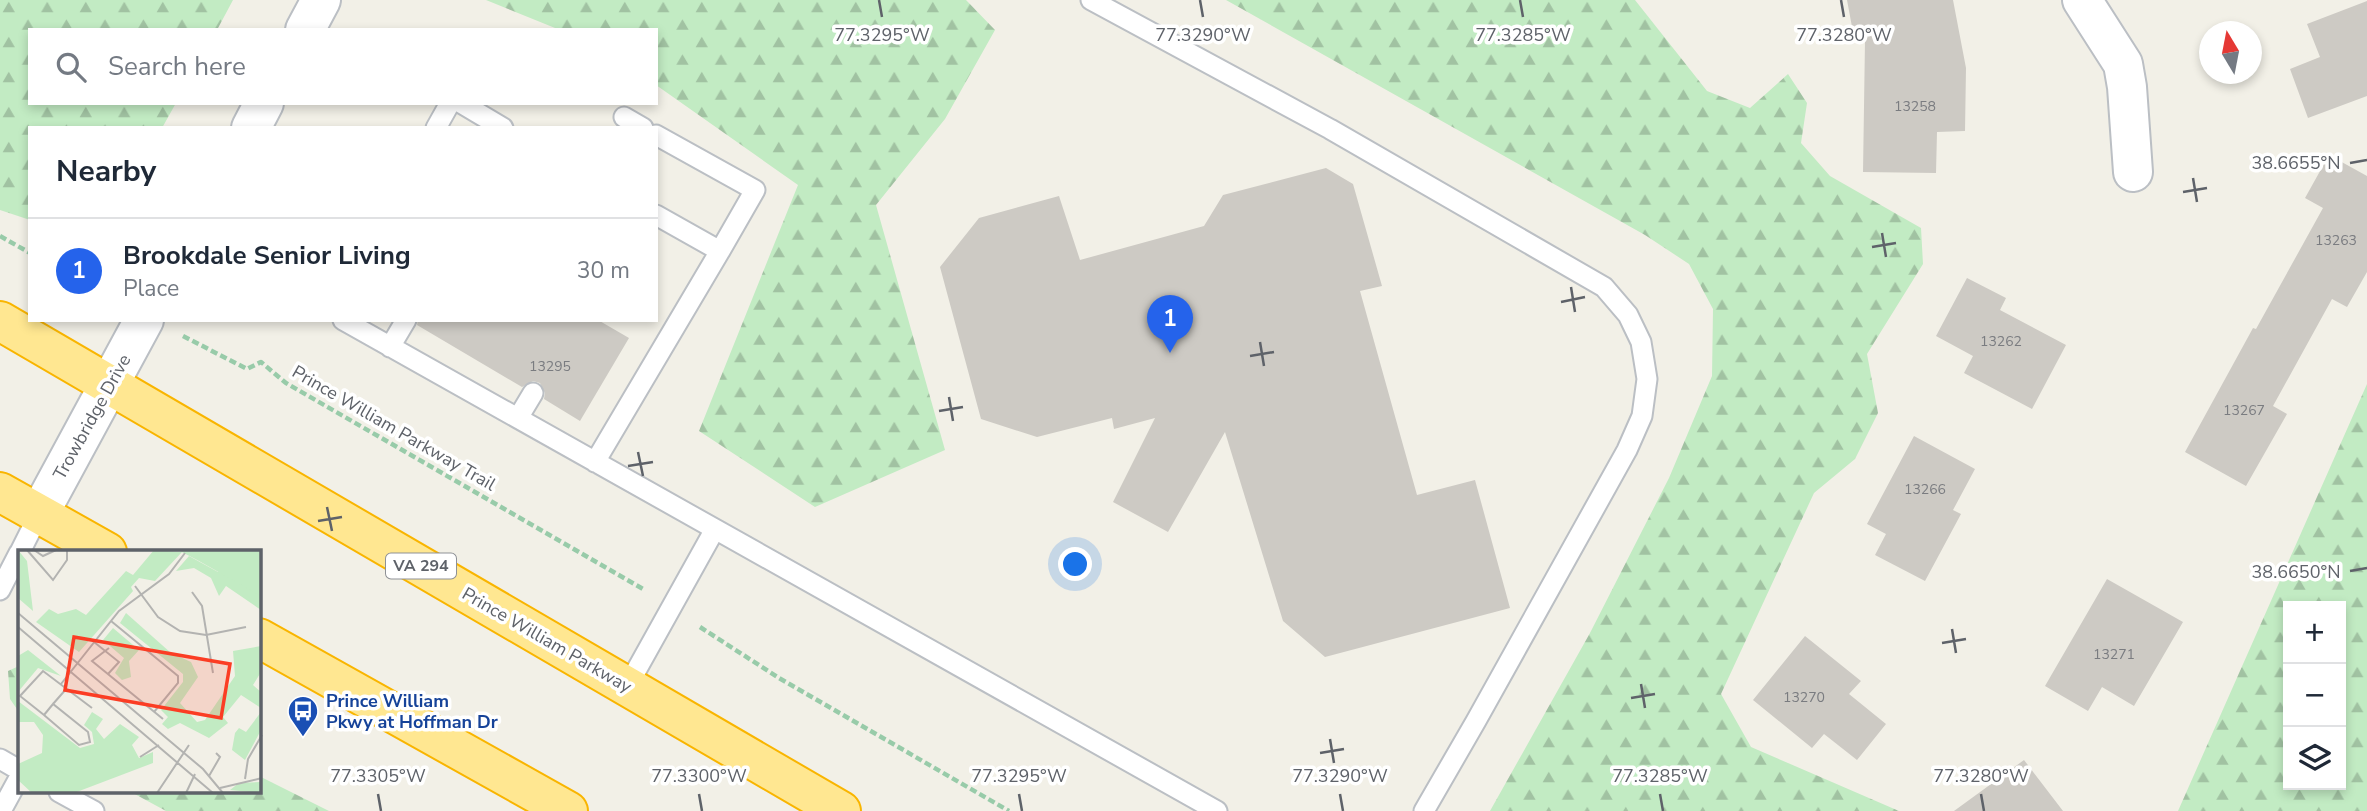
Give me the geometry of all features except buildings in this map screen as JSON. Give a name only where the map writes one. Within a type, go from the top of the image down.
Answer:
[{"type":"highway","name":"Prince William Parkway","points":[[0,321],[841,811]]},
{"type":"highway","points":[[0,492],[103,550]]},
{"type":"highway","points":[[261,639],[568,811]]},
{"type":"street","points":[[2082,0],[2123,64],[2133,172]]},
{"type":"street","points":[[252,126],[263,105]]},
{"type":"street","name":"Trowbridge Drive","points":[[39,514],[110,384],[161,326]]},
{"type":"lane","points":[[1091,0],[1330,129],[1604,287],[1628,315],[1641,342],[1647,379],[1642,416],[1637,427],[1483,709],[1424,811]]},
{"type":"lane","points":[[437,126],[449,105]]},
{"type":"lane","points":[[464,105],[500,126]]},
{"type":"lane","points":[[624,117],[640,126]]},
{"type":"lane","points":[[595,462],[755,190],[658,136]]},
{"type":"lane","points":[[658,216],[720,250]]},
{"type":"lane","points":[[346,322],[1217,811]]},
{"type":"lane","points":[[390,347],[405,322]]},
{"type":"lane","points":[[518,418],[533,393]]},
{"type":"lane","points":[[20,550],[39,514]]},
{"type":"lane","points":[[627,687],[715,529]]},
{"type":"lane","points":[[0,590],[18,554]]},
{"type":"lane","points":[[0,759],[18,769]]},
{"type":"lane","points":[[1,811],[18,780]]},
{"type":"lane","points":[[63,794],[94,811]]},
{"type":"path","points":[[0,236],[28,252]]},
{"type":"path","name":"Prince William Parkway Trail","points":[[161,326],[247,369],[261,362],[286,383],[622,575]]},
{"type":"path","points":[[746,656],[1009,811]]},
{"type":"green space","points":[[0,0],[233,0],[218,28],[28,28],[28,105],[175,105],[163,126],[28,126],[28,219],[0,210]]},
{"type":"green space","points":[[486,0],[966,0],[995,30],[945,119],[876,205],[945,450],[815,507],[699,431],[798,185],[658,86],[658,28],[555,28]]},
{"type":"green space","points":[[1226,0],[1635,0],[1707,91],[1750,108],[1788,74],[1807,103],[1801,143],[1830,176],[1921,228],[1923,264],[1867,354],[1878,413],[1855,459],[1814,493],[1721,694],[1751,747],[1899,811],[1490,811],[1590,633],[1669,478],[1712,376],[1713,309],[1689,264],[1645,235]]},
{"type":"green space","points":[[2367,384],[2367,811],[2178,811]]},
{"type":"green space","points":[[18,666],[18,711],[10,699],[8,671]]},
{"type":"green space","points":[[261,777],[329,811],[166,811],[135,794],[261,794]]},
{"type":"place","name":"Brookdale Senior Living","points":[[1170,353]]},
{"type":"place","name":"Prince William Pkwy at Hoffman Dr","points":[[303,738]]}]
